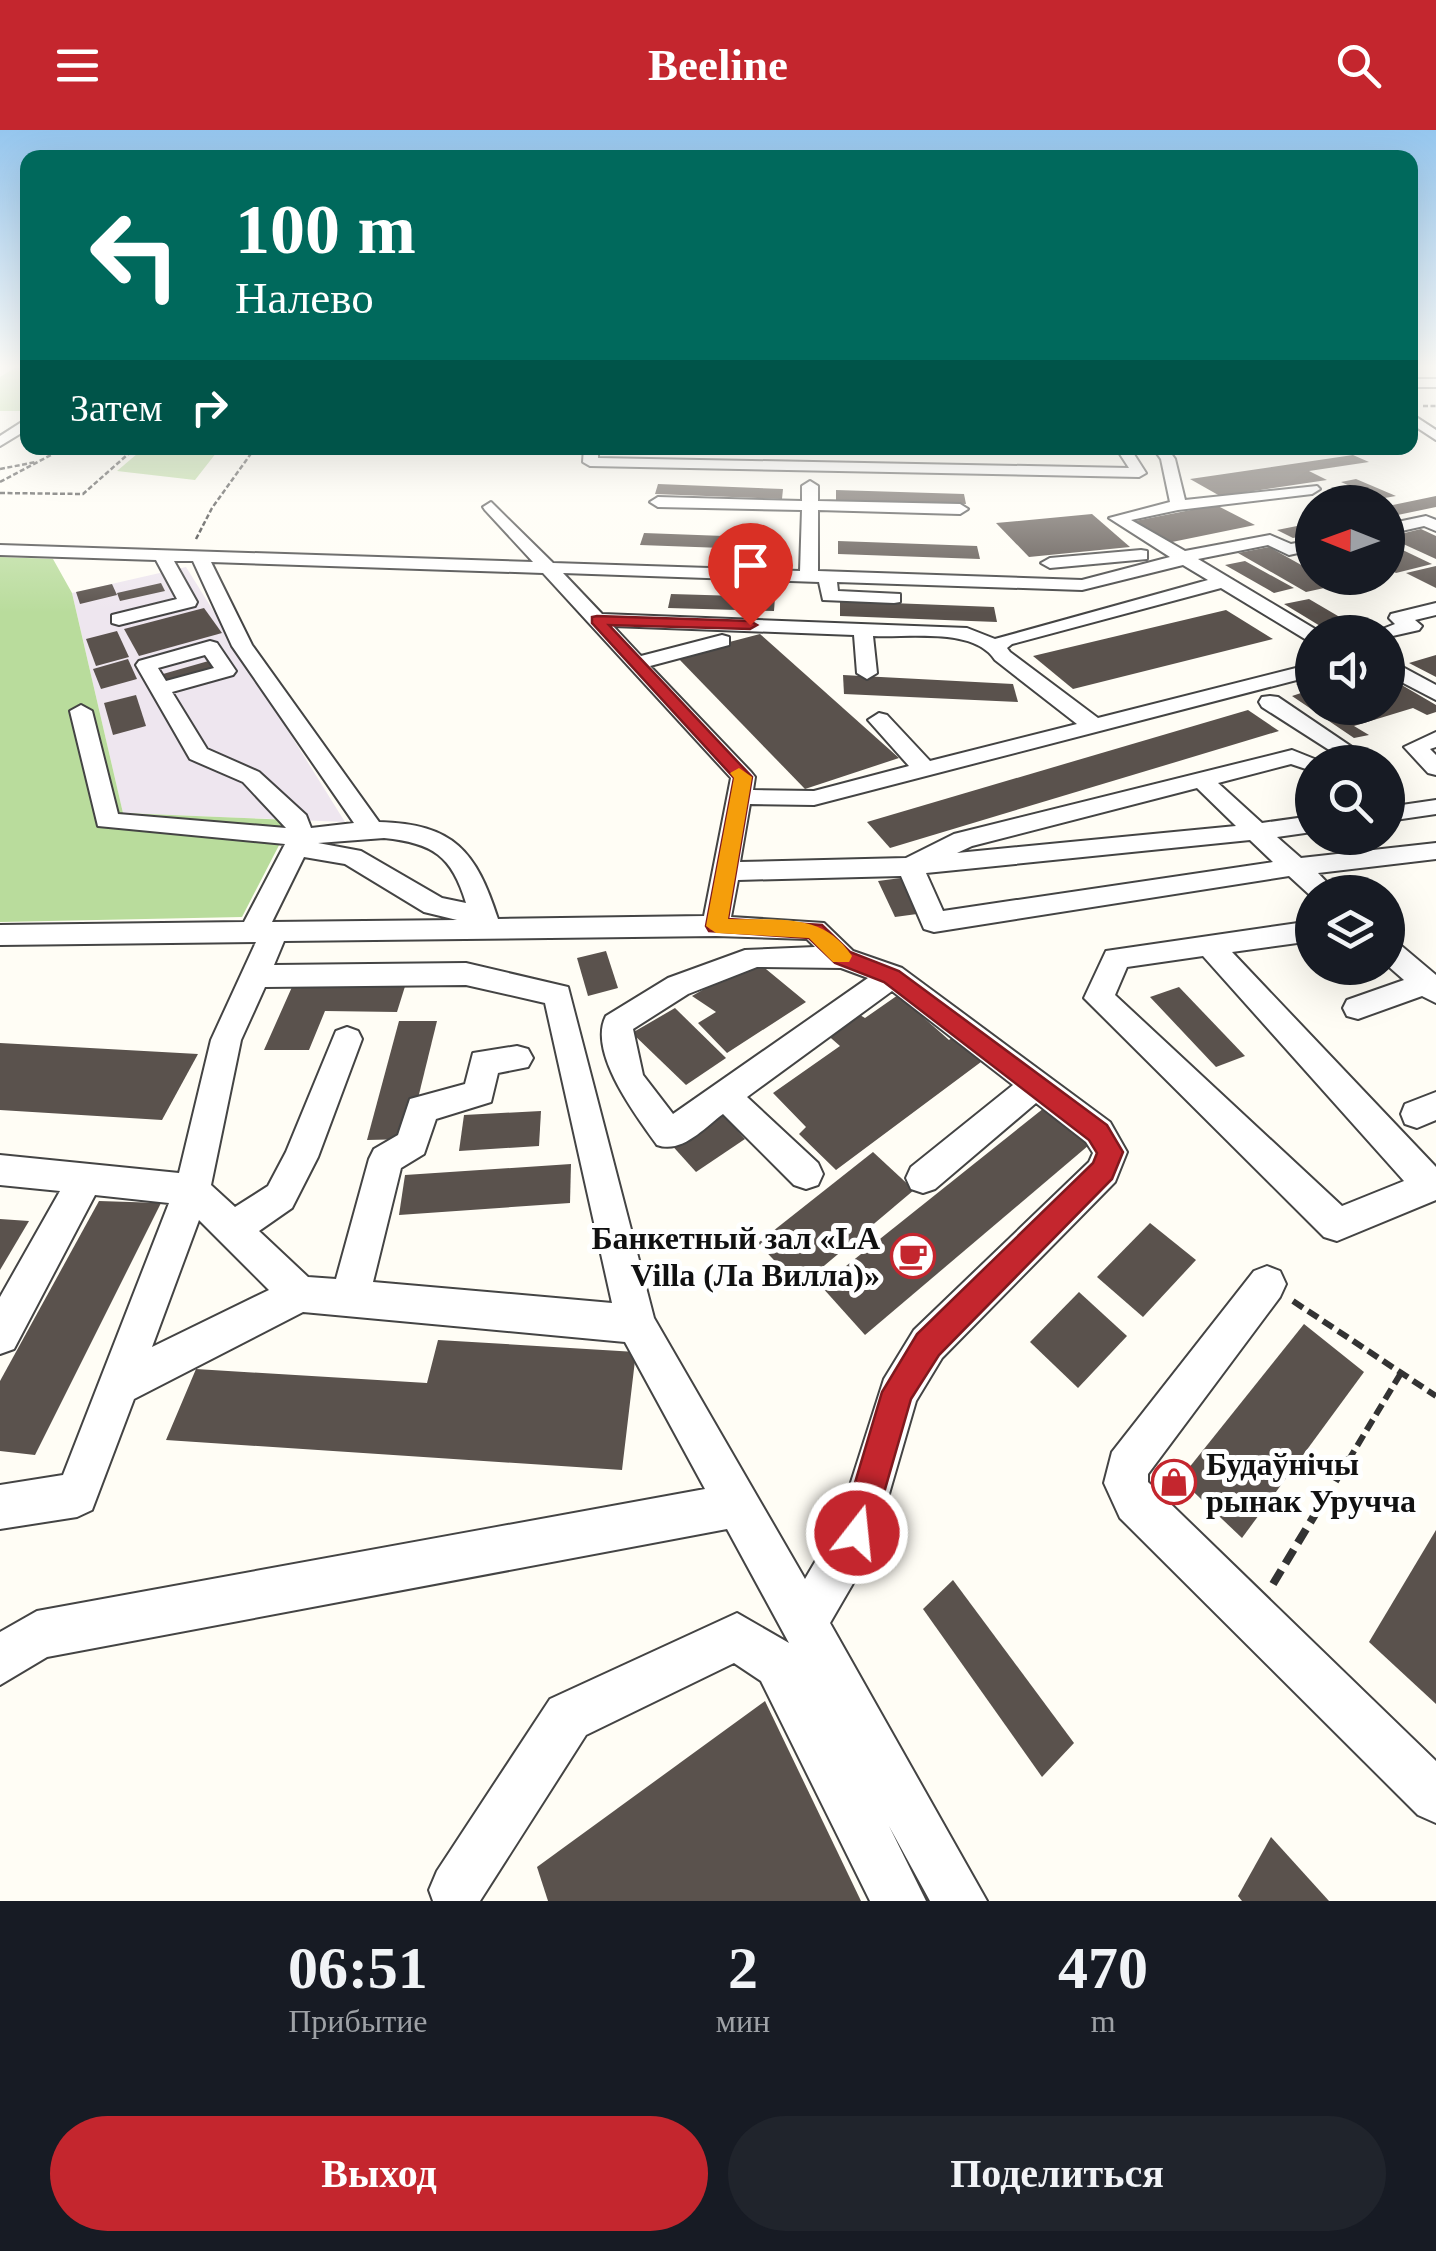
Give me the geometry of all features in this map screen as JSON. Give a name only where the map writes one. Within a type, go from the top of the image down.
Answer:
[{"type":"lane","points":[[590,455],[590,462],[810,456],[1138,473],[1128,455]]},
{"type":"lane","points":[[1165,455],[1178,505]]},
{"type":"lane","points":[[810,456],[810,506],[819,573],[829,596],[962,600],[958,581],[1082,585],[1171,565],[1178,555]]},
{"type":"lane","points":[[1295,492],[1178,505],[1117,518],[1295,625]]},
{"type":"lane","points":[[658,502],[960,509]]},
{"type":"lane","points":[[491,507],[743,777],[716,926]]},
{"type":"lane","points":[[1405,525],[1426,521],[1436,526]]},
{"type":"lane","points":[[1050,563],[1178,555],[1270,540],[1289,550],[1295,549]]},
{"type":"lane","points":[[0,550],[164,558],[819,573]]},
{"type":"lane","points":[[193,556],[242,646],[370,828]]},
{"type":"lane","points":[[116,573],[164,558]]},
{"type":"lane","points":[[120,619],[188,602],[164,558]]},
{"type":"lane","points":[[998,646],[1006,640],[1223,582]]},
{"type":"lane","points":[[1405,616],[1436,609]]},
{"type":"lane","points":[[597,620],[967,634],[998,646],[1002,656],[1094,726]]},
{"type":"lane","points":[[863,630],[867,673]]},
{"type":"lane","points":[[1405,652],[1436,638]]},
{"type":"lane","points":[[637,664],[722,641]]},
{"type":"lane","points":[[1405,671],[1436,694]]},
{"type":"lane","points":[[739,797],[814,798],[1295,674]]},
{"type":"lane","points":[[0,1507],[77,1496],[192,1190],[226,1040],[254,976],[264,932],[299,842],[297,820],[251,777],[198,754],[160,689]]},
{"type":"lane","points":[[1270,702],[1373,745]]},
{"type":"lane","points":[[81,711],[108,822],[299,842],[352,858],[434,905],[485,924]]},
{"type":"lane","points":[[879,720],[925,770]]},
{"type":"lane","points":[[910,866],[963,840],[1295,758]]},
{"type":"lane","points":[[1405,758],[1436,768]]},
{"type":"lane","points":[[1202,780],[1304,875]]},
{"type":"lane","points":[[1405,808],[1436,807]]},
{"type":"lane","points":[[726,871],[910,866],[1295,826]]},
{"type":"lane","points":[[299,842],[370,828],[438,841],[461,860],[485,924]]},
{"type":"lane","points":[[910,866],[934,922],[1294,866],[1436,851]]},
{"type":"lane","points":[[1057,852],[1087,898]]},
{"type":"lane","points":[[0,935],[485,924],[716,926],[814,930],[842,958]]},
{"type":"lane","points":[[1211,947],[1430,1186],[1337,1225],[1100,998],[1116,958],[1295,934]]},
{"type":"lane","points":[[804,1624],[857,1533],[898,1392],[928,1344],[1103,1170],[1110,1152],[1098,1132],[892,976],[842,958],[755,957],[678,986],[616,1024],[628,1080],[669,1135],[892,976]]},
{"type":"lane","points":[[1405,965],[1431,988]]},
{"type":"lane","points":[[254,976],[466,974],[558,995],[636,1324],[960,1901]]},
{"type":"lane","points":[[1358,1008],[1431,988]]},
{"type":"lane","points":[[232,1229],[280,1197],[302,1157],[347,1038]]},
{"type":"lane","points":[[350,1299],[386,1159],[412,1144],[422,1109],[480,1093],[484,1062],[517,1058]]},
{"type":"lane","points":[[923,1178],[1036,1085]]},
{"type":"lane","points":[[726,1097],[806,1174]]},
{"type":"lane","points":[[0,1170],[192,1190],[300,1294]]},
{"type":"lane","points":[[0,1335],[86,1179]]},
{"type":"lane","points":[[1274,1288],[1128,1467],[1126,1483],[1135,1503],[1436,1797]]},
{"type":"lane","points":[[119,1384],[300,1294],[636,1324]]},
{"type":"lane","points":[[0,1661],[37,1636],[738,1505]]},
{"type":"lane","points":[[456,1890],[568,1717],[737,1637],[778,1664],[899,1901]]},
{"type":"path","points":[[0,482],[55,455]]},
{"type":"path","points":[[0,494],[83,494],[127,455]]},
{"type":"path","points":[[193,556],[212,508],[251,455]]},
{"type":"path","points":[[0,469],[48,460]]},
{"type":"path","points":[[1274,1288],[1436,1396]]},
{"type":"path","points":[[1266,1594],[1401,1372]]},
{"type":"shaded area","points":[[186,567],[345,822],[123,813],[72,593]]},
{"type":"green space","points":[[136,455],[215,455],[195,480],[117,471]]},
{"type":"green space","points":[[0,557],[53,559],[72,593],[123,813],[292,820],[242,917],[0,922]]},
{"type":"building","points":[[1353,455],[1369,462],[1309,471],[1327,480],[1220,496],[1190,479]]},
{"type":"building","points":[[1356,479],[1370,485],[1348,485],[1341,482]]},
{"type":"building","points":[[658,484],[783,489],[782,499],[655,494]]},
{"type":"building","points":[[836,490],[964,494],[966,504],[836,500]]},
{"type":"building","points":[[1436,496],[1436,507],[1405,513],[1405,502]]},
{"type":"building","points":[[1216,505],[1255,525],[1172,542],[1135,521]]},
{"type":"building","points":[[1092,514],[1130,547],[1029,557],[996,523]]},
{"type":"building","points":[[1295,526],[1295,538],[1293,538],[1277,530]]},
{"type":"building","points":[[1421,529],[1436,536],[1436,559],[1405,545],[1405,533]]},
{"type":"building","points":[[644,533],[780,538],[778,550],[640,545]]},
{"type":"building","points":[[838,541],[977,546],[980,559],[838,554]]},
{"type":"building","points":[[1269,547],[1295,562],[1295,586],[1238,553]]},
{"type":"building","points":[[1405,551],[1432,564],[1405,571]]},
{"type":"building","points":[[1245,561],[1294,588],[1274,593],[1225,565]]},
{"type":"building","points":[[1436,566],[1436,588],[1406,573]]},
{"type":"building","points":[[161,583],[165,591],[120,601],[117,593]]},
{"type":"building","points":[[112,584],[117,595],[80,604],[76,592]]},
{"type":"building","points":[[671,594],[775,597],[774,611],[668,608]]},
{"type":"building","points":[[1309,599],[1336,615],[1302,615],[1284,604]]},
{"type":"building","points":[[840,601],[994,607],[997,622],[840,616]]},
{"type":"building","points":[[204,608],[222,633],[139,656],[124,629]]},
{"type":"building","points":[[1226,610],[1273,639],[1073,689],[1033,656]]},
{"type":"building","points":[[117,631],[129,657],[96,666],[86,639]]},
{"type":"building","points":[[760,634],[899,758],[805,789],[676,656]]},
{"type":"building","points":[[1436,655],[1436,677],[1409,663]]},
{"type":"building","points":[[128,659],[137,679],[101,689],[93,669]]},
{"type":"building","points":[[212,660],[218,668],[168,683],[163,674]]},
{"type":"building","points":[[843,675],[1013,684],[1018,702],[844,694]]},
{"type":"building","points":[[1405,687],[1436,705],[1436,712],[1427,715],[1413,708],[1405,710]]},
{"type":"building","points":[[136,695],[146,726],[113,735],[104,703]]},
{"type":"building","points":[[1248,710],[1279,731],[890,848],[867,822]]},
{"type":"building","points":[[1335,725],[1357,725],[1354,726],[1369,735],[1354,738]]},
{"type":"building","points":[[901,878],[917,914],[895,917],[878,881]]},
{"type":"building","points":[[606,951],[618,988],[588,996],[577,958]]},
{"type":"building","points":[[755,960],[806,1002],[727,1053],[698,1023],[716,1012],[692,996]]},
{"type":"building","points":[[364,979],[407,980],[397,1012],[325,1011],[309,1050],[264,1050],[292,987],[361,987]]},
{"type":"building","points":[[1179,987],[1245,1056],[1216,1067],[1150,997]]},
{"type":"building","points":[[898,995],[949,1040],[960,1032],[989,1056],[836,1170],[799,1134],[806,1127],[773,1093],[840,1046],[824,1032],[855,1012],[865,1018]]},
{"type":"building","points":[[675,1008],[726,1058],[686,1085],[632,1033]]},
{"type":"building","points":[[399,1021],[437,1021],[408,1139],[367,1140]]},
{"type":"building","points":[[0,1043],[198,1054],[162,1120],[0,1110]]},
{"type":"building","points":[[1044,1108],[1089,1145],[865,1335],[821,1286]]},
{"type":"building","points":[[718,1109],[745,1139],[696,1172],[668,1141]]},
{"type":"building","points":[[541,1111],[539,1146],[459,1151],[464,1115]]},
{"type":"building","points":[[873,1152],[914,1190],[799,1287],[758,1243]]},
{"type":"building","points":[[571,1164],[570,1203],[399,1215],[405,1175]]},
{"type":"building","points":[[99,1201],[161,1203],[35,1455],[0,1451],[0,1381]]},
{"type":"building","points":[[0,1219],[29,1221],[0,1270]]},
{"type":"building","points":[[1150,1223],[1196,1260],[1143,1317],[1097,1277]]},
{"type":"building","points":[[1079,1292],[1127,1336],[1078,1388],[1030,1342]]},
{"type":"building","points":[[1304,1324],[1364,1372],[1242,1538],[1180,1479]]},
{"type":"building","points":[[438,1340],[636,1352],[622,1470],[166,1440],[196,1369],[427,1383]]},
{"type":"building","points":[[1436,1530],[1436,1704],[1369,1642]]},
{"type":"building","points":[[953,1580],[1074,1743],[1042,1777],[923,1609]]},
{"type":"building","points":[[765,1701],[861,1901],[548,1901],[537,1867]]},
{"type":"building","points":[[1271,1837],[1329,1901],[1242,1901],[1238,1896]]},
{"type":"slow traffic","points":[[739,773],[743,777],[716,926],[814,930],[841,956]]},
{"type":"place","name":"Банкетный зал «LA Villa (Ла Вилла)»","points":[[913,1256]]},
{"type":"place","name":"Будаўнічы рынак Уручча","points":[[1174,1482]]},
{"type":"route","points":[[750,625],[597,620],[743,777],[716,926],[814,930],[842,958],[892,976],[1098,1132],[1110,1152],[1103,1170],[928,1344],[898,1392],[857,1533]]}]
